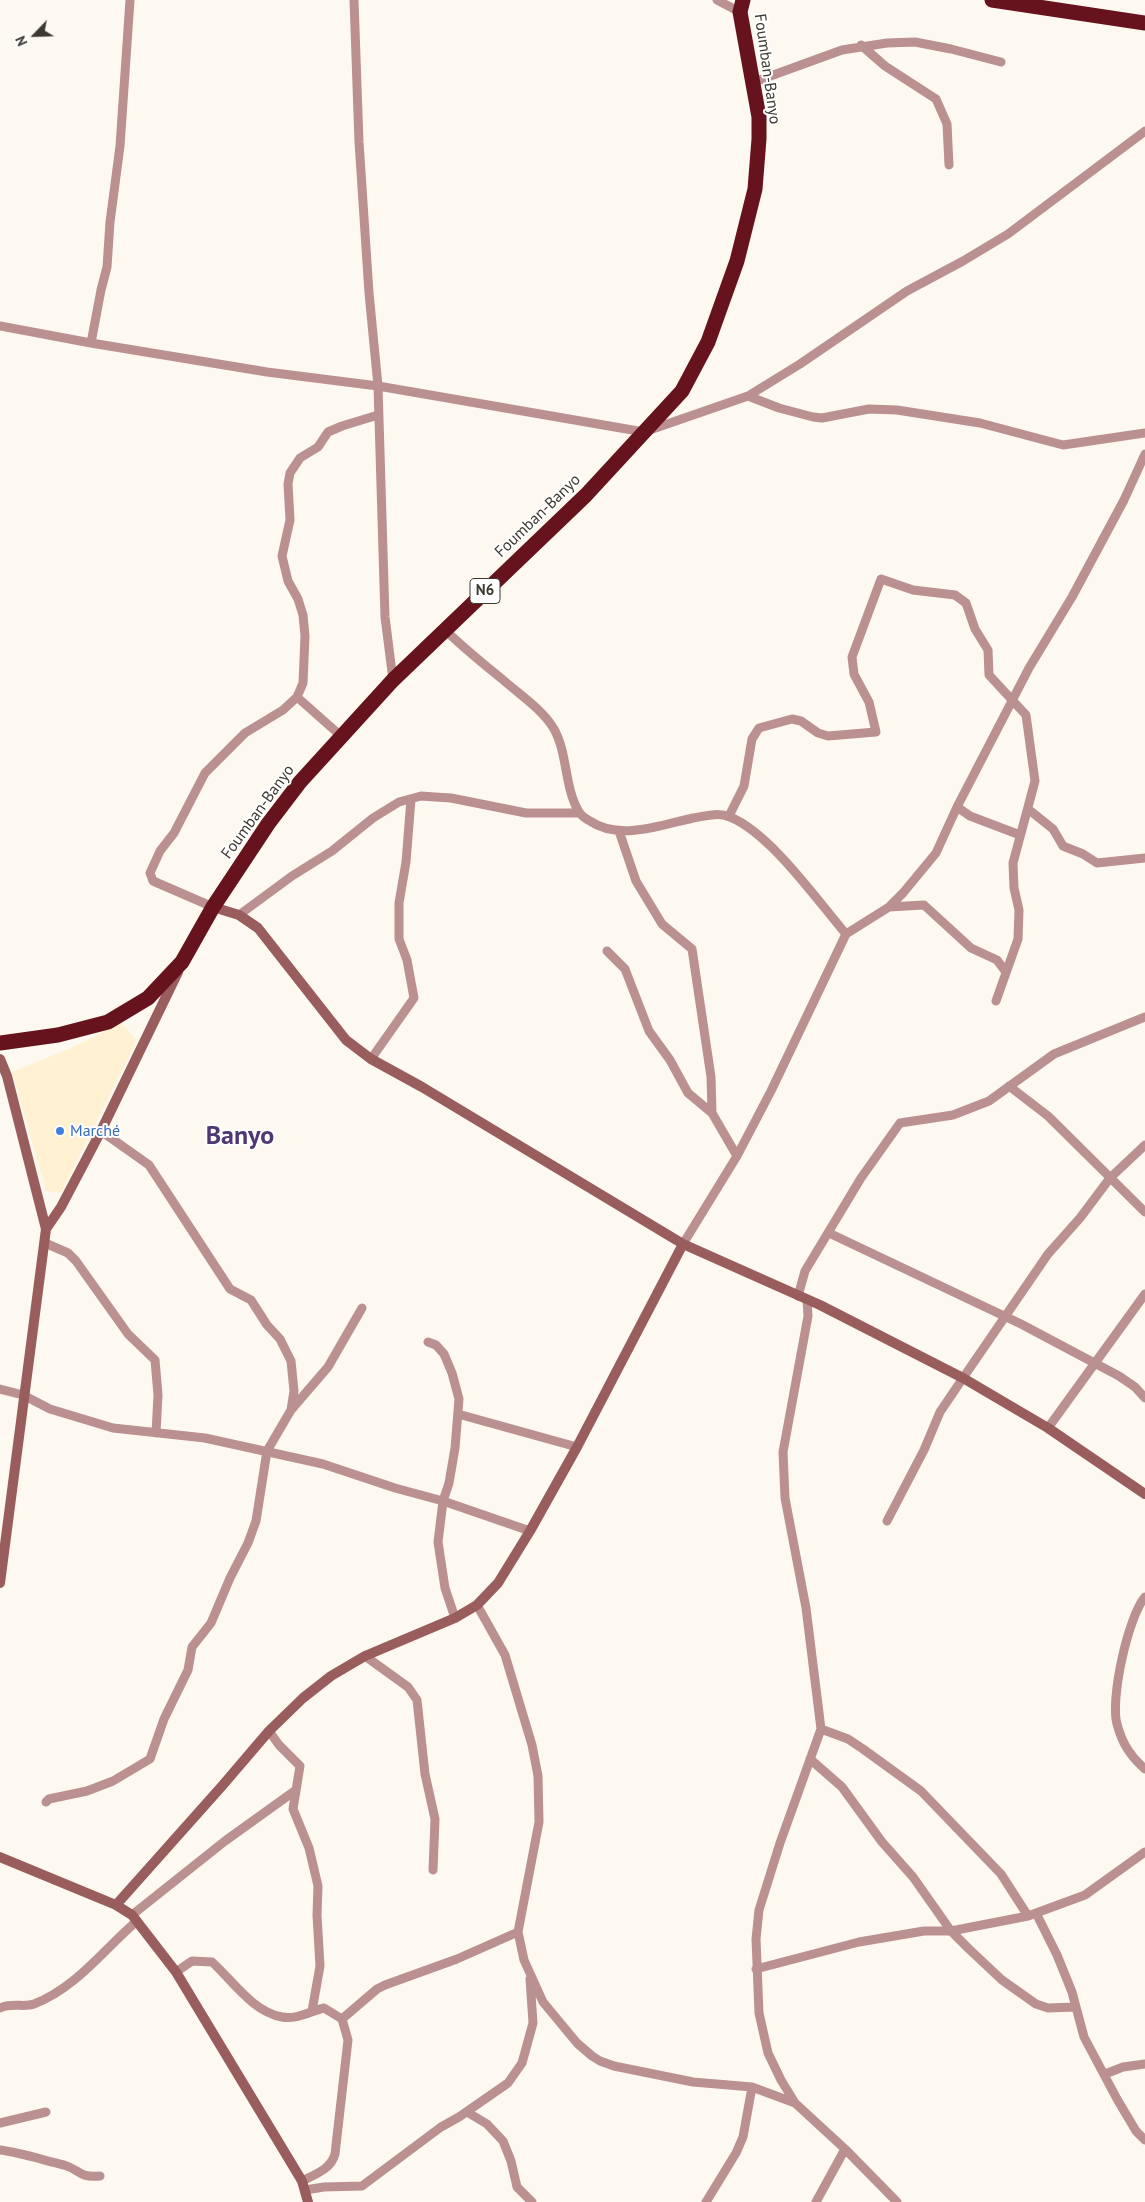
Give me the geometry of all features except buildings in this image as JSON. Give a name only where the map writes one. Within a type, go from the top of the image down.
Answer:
[{"type":"highway","points":[[992,0],[1145,23]]},
{"type":"highway","name":"Foumban-Banyo","points":[[0,1044],[58,1035],[108,1022],[148,998],[182,962],[213,907],[280,807],[300,782],[393,680],[586,495],[674,401],[691,375],[708,342],[736,261],[755,189],[759,117],[742,6]]},
{"type":"street","points":[[91,343],[108,260],[110,222],[120,146],[130,0]]},
{"type":"street","points":[[354,0],[360,161],[369,293],[378,386],[385,617],[393,680]]},
{"type":"street","points":[[717,0],[742,6]]},
{"type":"street","points":[[754,82],[861,45],[915,42],[1001,62]]},
{"type":"street","points":[[861,45],[885,66],[936,99],[947,124],[949,165]]},
{"type":"street","points":[[0,326],[267,372],[378,386],[644,432],[748,396],[800,364],[907,291],[1008,234],[1145,131]]},
{"type":"street","points":[[748,396],[813,418],[869,409],[897,410],[980,423],[1063,444],[1145,433]]},
{"type":"street","points":[[378,415],[333,428],[322,438],[318,447],[300,458],[290,474],[288,484],[290,520],[282,556],[288,581],[298,599],[304,629],[304,675],[297,697],[282,710],[245,733],[205,772],[174,833],[160,851],[152,866],[150,873],[154,880],[213,907],[239,915],[258,928],[346,1040],[371,1059],[422,1087],[683,1244],[872,1330],[963,1378],[1048,1428],[1144,1492]]},
{"type":"street","points":[[116,1905],[292,1706],[318,1685],[365,1656],[455,1618],[477,1605],[498,1583],[530,1531],[577,1447],[683,1244],[737,1156],[846,934],[889,907],[936,853],[956,807],[1012,700],[1072,597],[1144,460]]},
{"type":"street","points":[[729,816],[744,786],[752,739],[760,728],[792,719],[801,721],[818,733],[828,736],[876,732],[869,702],[854,674],[852,657],[881,579],[913,590],[955,595],[966,603],[975,629],[988,650],[989,675],[1026,715],[1035,780],[1013,864],[1014,888],[1019,910],[1018,939],[996,1001]]},
{"type":"street","points":[[445,630],[470,654],[540,712],[553,728],[579,813],[592,823],[608,830],[619,831],[642,829],[708,815],[729,816],[752,829],[798,877],[846,934]]},
{"type":"street","points":[[297,697],[341,736]]},
{"type":"street","points":[[239,915],[292,876],[332,851],[373,818],[399,802],[421,796],[452,798],[526,813],[579,813]]},
{"type":"street","points":[[371,1059],[414,998],[407,960],[399,939],[399,903],[406,862],[411,799]]},
{"type":"street","points":[[956,807],[970,816],[1020,835]]},
{"type":"street","points":[[1028,809],[1053,829],[1063,846],[1083,854],[1097,863],[1145,858]]},
{"type":"street","points":[[619,831],[636,881],[662,924],[692,949],[711,1077],[712,1113]]},
{"type":"street","points":[[889,907],[924,904],[971,948],[997,960],[1006,972]]},
{"type":"street","points":[[607,951],[625,969],[648,1031],[670,1060],[688,1093],[712,1113],[737,1156]]},
{"type":"street","points":[[46,1229],[61,1207],[100,1131],[182,962]]},
{"type":"street","points":[[896,2202],[845,2149],[795,2102],[781,2080],[765,2046],[759,2013],[756,1939],[759,1910],[780,1843],[822,1728],[811,1642],[785,1498],[783,1472],[783,1452],[808,1316],[802,1298],[805,1271],[861,1178],[900,1123],[953,1115],[989,1101],[1054,1054],[1145,1017]]},
{"type":"street","points":[[0,1059],[7,1076],[46,1229],[0,1582]]},
{"type":"street","points":[[1009,1086],[1048,1116],[1145,1212]]},
{"type":"street","points":[[100,1131],[149,1165],[230,1289],[251,1300],[267,1326],[280,1339],[291,1360],[294,1391],[291,1410]]},
{"type":"street","points":[[887,1521],[924,1450],[940,1412],[1048,1254],[1080,1218],[1110,1178],[1145,1145]]},
{"type":"street","points":[[829,1233],[1005,1317],[1094,1362],[1119,1376],[1145,1398]]},
{"type":"street","points":[[45,1242],[68,1253],[76,1261],[128,1334],[155,1360],[158,1395],[156,1433]]},
{"type":"street","points":[[1048,1428],[1145,1294]]},
{"type":"street","points":[[46,1802],[49,1799],[88,1791],[113,1781],[150,1759],[164,1719],[188,1670],[192,1647],[211,1623],[230,1578],[248,1543],[256,1520],[267,1451],[291,1410],[328,1367],[362,1308]]},
{"type":"street","points":[[428,1342],[436,1345],[448,1362],[458,1393],[458,1414],[451,1475],[443,1500],[438,1542],[449,1603],[455,1618]]},
{"type":"street","points":[[0,1389],[23,1395],[50,1409],[113,1428],[205,1438],[323,1464],[395,1488],[443,1500],[530,1531]]},
{"type":"street","points":[[458,1414],[577,1447]]},
{"type":"street","points":[[1145,1597],[1139,1605],[1125,1643],[1115,1711],[1117,1723],[1127,1750],[1145,1769]]},
{"type":"street","points":[[477,1605],[506,1656],[532,1746],[538,1776],[539,1822],[518,1932],[524,1960],[543,2002],[558,2022],[600,2062],[693,2082],[752,2087],[795,2102]]},
{"type":"street","points":[[365,1656],[408,1687],[417,1700],[425,1774],[435,1819],[433,1870]]},
{"type":"street","points":[[822,1728],[848,1739],[863,1748],[921,1792],[996,1868],[1032,1914],[1057,1955],[1084,2037],[1117,2099],[1136,2131],[1145,2140]]},
{"type":"street","points":[[269,1731],[279,1746],[300,1766],[293,1809],[309,1848],[318,1886],[317,1915],[320,1966],[312,2011]]},
{"type":"street","points":[[810,1759],[842,1787],[882,1842],[913,1877],[951,1931],[1002,1980],[1036,2004],[1048,2008],[1076,2008]]},
{"type":"street","points":[[0,2008],[7,2005],[34,2004],[94,1965],[135,1918],[225,1841],[296,1790]]},
{"type":"street","points":[[756,1969],[858,1942],[924,1931],[951,1931],[1032,1914],[1086,1896],[1145,1852]]},
{"type":"street","points":[[0,1857],[116,1905],[135,1918],[176,1972],[303,2186],[308,2202]]},
{"type":"street","points":[[342,2018],[377,1989],[385,1985],[457,1959],[518,1932]]},
{"type":"street","points":[[176,1972],[192,1961],[212,1962],[252,2002],[268,2012],[283,2018],[301,2016],[324,2008],[342,2018],[348,2040],[336,2148],[332,2162],[303,2186]]},
{"type":"street","points":[[303,2186],[362,2186],[440,2127],[467,2112],[501,2089],[522,2063],[533,2023],[530,1973]]},
{"type":"street","points":[[1105,2074],[1145,2064]]},
{"type":"street","points":[[706,2202],[736,2153],[743,2136],[752,2087]]},
{"type":"street","points":[[0,2123],[46,2112]]},
{"type":"street","points":[[467,2112],[487,2124],[503,2141],[517,2186],[532,2202]]},
{"type":"street","points":[[816,2202],[845,2149]]},
{"type":"street","points":[[0,2150],[26,2154],[53,2164],[64,2165],[83,2176],[100,2176]]},
{"type":"shaded area","name":"Marché","points":[[121,1023],[137,1040],[61,1193],[46,1191],[12,1072],[71,1048]]},
{"type":"place","name":"Marché","points":[[60,1131]]},
{"type":"district","name":"Banyo","points":[[240,1137]]}]
